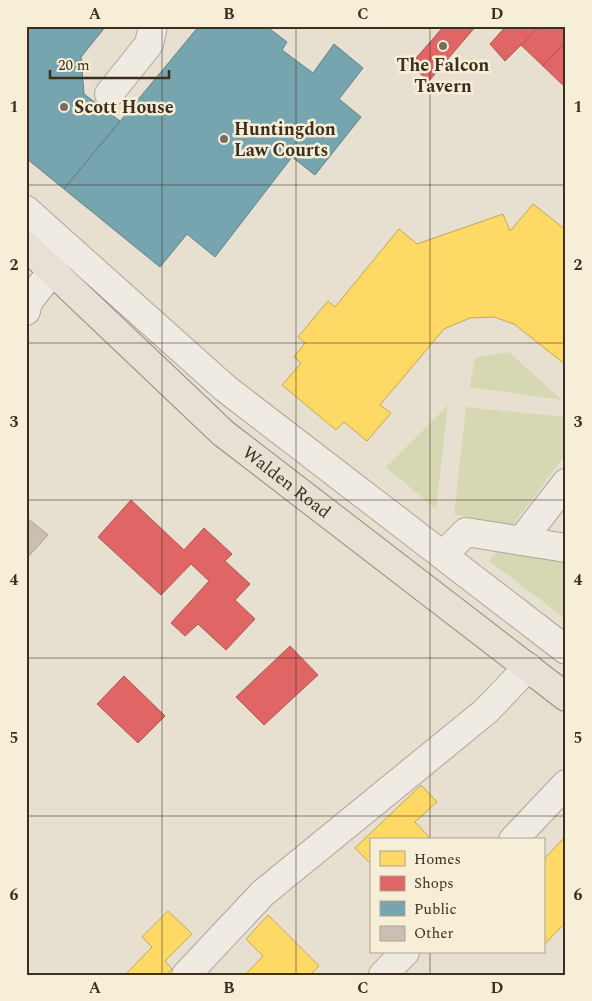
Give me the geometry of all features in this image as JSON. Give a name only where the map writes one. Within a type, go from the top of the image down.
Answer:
[{"type":"main road","name":"Walden Road","points":[[26,246],[223,432],[566,697]]},
{"type":"street","points":[[109,94],[149,44],[154,26]]},
{"type":"street","points":[[26,210],[225,388],[566,650]]},
{"type":"street","points":[[26,311],[28,302],[53,270]]},
{"type":"street","points":[[521,541],[566,483]]},
{"type":"street","points":[[453,545],[466,532],[566,548]]},
{"type":"street","points":[[186,975],[263,893],[486,711],[528,667]]},
{"type":"street","points":[[514,838],[566,784]]},
{"type":"street","points":[[383,975],[403,954]]},
{"type":"green space","points":[[509,352],[562,400],[470,387],[475,358]]},
{"type":"green space","points":[[448,405],[436,509],[386,467]]},
{"type":"green space","points":[[466,407],[566,417],[566,454],[512,526],[454,514]]},
{"type":"green space","points":[[501,546],[566,560],[566,619],[489,561]]},
{"type":"building: Homes","points":[[533,204],[566,230],[566,365],[514,324],[494,317],[470,318],[444,329],[380,405],[391,413],[367,441],[344,422],[336,430],[282,385],[301,363],[294,357],[305,343],[298,337],[328,301],[335,307],[399,229],[417,244],[503,214],[510,231]]},
{"type":"building: Homes","points":[[421,785],[437,802],[415,822],[430,838],[370,838],[370,863],[355,848]]},
{"type":"building: Homes","points":[[563,839],[566,842],[566,922],[544,945],[544,859]]},
{"type":"building: Homes","points":[[168,911],[192,934],[165,961],[172,969],[166,975],[125,975],[152,947],[142,937]]},
{"type":"building: Homes","points":[[268,915],[319,966],[310,975],[245,975],[263,956],[246,939]]},
{"type":"building: Shops","name":"The Falcon Tavern","points":[[444,26],[476,26],[429,81],[410,65]]},
{"type":"building: Shops","points":[[506,26],[540,26],[505,61],[490,44]]},
{"type":"building: Shops","points":[[540,26],[566,26],[566,41],[543,66],[521,45]]},
{"type":"building: Shops","points":[[566,41],[566,88],[543,66]]},
{"type":"building: Shops","points":[[131,500],[184,550],[204,528],[232,554],[225,561],[250,584],[235,600],[255,619],[226,650],[198,624],[185,636],[171,623],[209,581],[191,564],[161,595],[98,537]]},
{"type":"building: Shops","points":[[290,646],[318,675],[264,725],[236,697]]},
{"type":"building: Shops","points":[[124,676],[165,716],[138,743],[97,704]]},
{"type":"building: Public","name":"Scott House","points":[[26,26],[106,26],[81,57],[84,94],[120,121],[64,189],[26,158]]},
{"type":"building: Public","name":"Huntingdon Law Courts","points":[[199,26],[266,26],[287,42],[282,50],[313,73],[334,44],[363,68],[339,99],[361,117],[315,175],[292,157],[215,257],[187,234],[160,267],[64,189]]},
{"type":"building: Other","points":[[26,517],[48,535],[26,559]]},
{"type":"place","name":"The Falcon Tavern","points":[[443,46]]},
{"type":"place","name":"Scott House","points":[[64,107]]},
{"type":"place","name":"Huntingdon Law Courts","points":[[224,139]]}]
